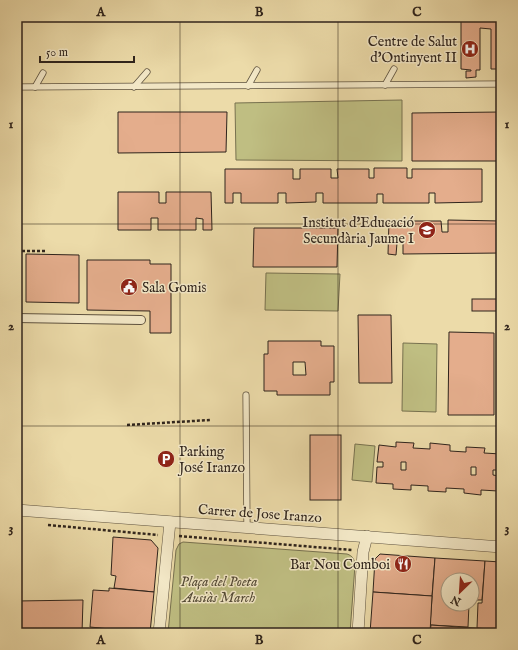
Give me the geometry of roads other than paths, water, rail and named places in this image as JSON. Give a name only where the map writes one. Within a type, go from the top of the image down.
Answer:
[{"type":"street","points":[[17,318],[141,320]]},
{"type":"street","name":"Carrer de Jose Iranzo","points":[[17,510],[501,547]]},
{"type":"street","points":[[159,633],[170,522]]},
{"type":"street","points":[[358,633],[363,552],[367,536]]},
{"type":"lane","points":[[385,85],[394,69]]},
{"type":"lane","points":[[248,86],[257,70]]},
{"type":"lane","points":[[134,87],[146,72]]},
{"type":"lane","points":[[35,87],[43,73]]},
{"type":"lane","points":[[17,87],[501,84]]},
{"type":"lane","points":[[246,395],[247,527]]},
{"type":"place","name":"Centre de Salut d'Ontinyent II","points":[[470,49]]},
{"type":"place","name":"Institut d'Educació Secundària Jaume I","points":[[427,230]]},
{"type":"place","name":"Sala Gomis","points":[[129,287]]},
{"type":"place","name":"Parking José Iranzo","points":[[166,459]]},
{"type":"place","name":"Bar Nou Comboi","points":[[403,564]]},
{"type":"park label","name":"Plaça del Poeta Ausiàs March","points":[[219,590]]}]
